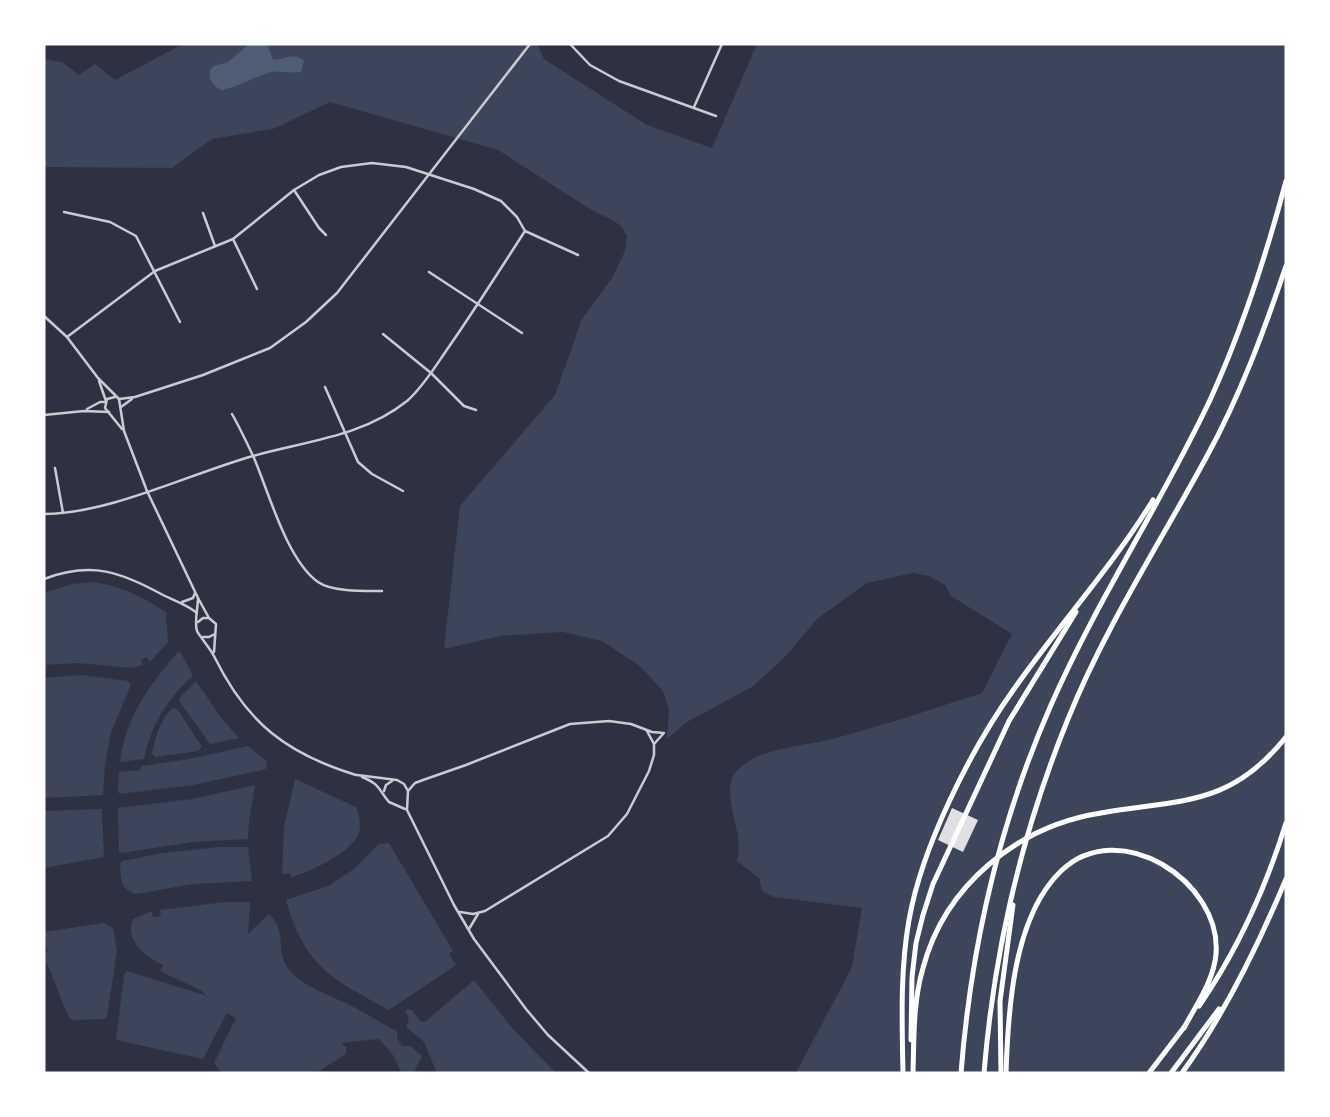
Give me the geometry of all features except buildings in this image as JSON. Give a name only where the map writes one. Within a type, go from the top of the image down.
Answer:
[{"type":"highway","points":[[961,1073],[980,933],[999,850],[1027,762],[1083,636],[1209,401],[1243,320],[1286,181]]},
{"type":"highway","points":[[984,1073],[996,964],[1034,814],[1068,718],[1113,625],[1208,455],[1253,359],[1286,265]]},
{"type":"highway","points":[[903,1073],[902,977],[910,916],[932,843],[964,771],[1012,691],[1135,528],[1177,462]]},
{"type":"highway","points":[[913,1073],[910,1022],[912,977],[923,915],[933,884],[1009,721],[1090,589]]},
{"type":"highway","points":[[913,1073],[915,1009],[923,966],[951,906],[987,866],[1019,842],[1054,824],[1101,813],[1206,796],[1238,783],[1259,767],[1286,737]]},
{"type":"highway","points":[[1149,1073],[1212,987],[1271,868],[1286,823]]},
{"type":"highway","points":[[1001,1073],[1000,1001],[1004,962],[1024,850]]},
{"type":"highway","points":[[1006,1073],[1013,990],[1032,915],[1049,885],[1062,870],[1071,862],[1095,852],[1124,850],[1157,861],[1185,882],[1205,909],[1215,936],[1216,954],[1209,981],[1184,1028]]},
{"type":"highway","points":[[1182,1073],[1238,982],[1286,879]]},
{"type":"highway","points":[[1171,1073],[1238,982]]},
{"type":"street","points":[[84,411],[100,402],[135,397],[203,375],[270,348],[306,322],[337,293],[530,44]]},
{"type":"street","points":[[570,44],[590,65],[619,81],[716,116]]},
{"type":"street","points":[[694,107],[722,44]]},
{"type":"street","points":[[66,337],[155,271],[233,239],[294,190],[319,175],[341,167],[362,164],[406,167],[474,189],[501,201],[517,216],[525,230],[578,255]]},
{"type":"street","points":[[294,190],[326,235]]},
{"type":"street","points":[[64,212],[110,222],[136,236],[180,322]]},
{"type":"street","points":[[203,213],[216,246]]},
{"type":"street","points":[[44,514],[63,514],[118,501],[253,456],[345,435],[407,400],[431,373],[525,230]]},
{"type":"street","points":[[233,239],[257,289]]},
{"type":"street","points":[[429,272],[522,333]]},
{"type":"street","points":[[44,316],[66,337],[117,398],[124,431],[147,491],[195,593],[209,618],[216,624],[214,655]]},
{"type":"street","points":[[383,334],[431,373],[464,406],[476,410]]},
{"type":"street","points":[[98,378],[106,402],[105,408],[124,431]]},
{"type":"street","points":[[325,387],[358,462],[372,474],[403,491]]},
{"type":"street","points":[[44,415],[84,411],[117,413],[135,397]]},
{"type":"street","points":[[232,414],[253,456],[293,555],[319,584],[350,591],[382,591]]},
{"type":"street","points":[[55,468],[63,514]]},
{"type":"street","points":[[44,579],[87,570],[116,572],[142,582],[197,613]]},
{"type":"street","points":[[182,603],[193,598],[195,593]]},
{"type":"street","points":[[198,598],[198,632],[214,655],[231,690],[261,724],[311,760],[373,781],[384,791],[388,802],[407,810]]},
{"type":"street","points":[[198,622],[209,618]]},
{"type":"street","points":[[203,637],[215,634]]},
{"type":"street","points":[[589,1073],[548,1035],[526,1010],[469,931],[407,810],[406,798],[408,790],[415,783],[570,724],[609,721],[664,733],[654,744]]},
{"type":"street","points":[[469,931],[478,914],[608,836],[638,796],[654,755],[654,744],[647,731]]},
{"type":"street","points":[[357,775],[401,781],[408,790]]},
{"type":"street","points":[[384,791],[393,781]]},
{"type":"street","points":[[396,804],[406,798]]},
{"type":"street","points":[[457,911],[478,914]]},
{"type":"shaded area","points":[[183,44],[537,44],[544,59],[647,125],[712,148],[757,44],[1286,44],[1286,1073],[796,1073],[852,967],[862,908],[774,897],[762,891],[759,878],[737,861],[738,840],[730,794],[733,776],[748,762],[767,753],[851,734],[982,693],[1012,634],[951,596],[945,585],[929,576],[913,573],[867,583],[817,619],[786,656],[752,687],[687,722],[667,739],[669,709],[663,691],[641,667],[602,641],[563,632],[500,636],[444,649],[460,506],[555,395],[582,319],[612,278],[625,251],[627,236],[614,221],[590,209],[498,150],[330,102],[273,129],[212,139],[172,168],[44,167],[44,59],[62,62],[79,75],[95,64],[115,80]]},
{"type":"shaded area","points":[[249,44],[267,44],[273,59],[292,56],[300,58],[304,61],[301,72],[272,72],[221,90],[215,86],[210,70],[228,62]]},
{"type":"shaded area","points":[[91,582],[130,593],[166,612],[168,642],[150,662],[147,657],[141,660],[143,665],[133,668],[77,663],[44,665],[44,593],[72,584]]},
{"type":"shaded area","points":[[178,652],[193,676],[161,713],[144,759],[120,762],[128,730],[140,702]]},
{"type":"shaded area","points":[[81,675],[128,681],[131,685],[111,732],[103,795],[44,798],[44,678]]},
{"type":"shaded area","points":[[196,681],[222,719],[239,738],[210,744],[179,701]]},
{"type":"shaded area","points":[[173,708],[178,710],[202,747],[198,751],[155,757],[152,753],[157,734]]},
{"type":"shaded area","points":[[248,746],[267,762],[266,769],[193,785],[120,794],[118,792],[119,772],[141,770],[141,766]]},
{"type":"shaded area","points":[[295,779],[356,807],[360,829],[353,842],[338,855],[318,867],[291,877],[290,873],[282,874],[284,827]]},
{"type":"shaded area","points":[[255,785],[248,839],[192,842],[119,852],[118,808],[192,799]]},
{"type":"shaded area","points":[[102,809],[104,857],[44,868],[44,811]]},
{"type":"shaded area","points":[[389,843],[453,951],[449,954],[456,965],[389,1010],[336,979],[323,968],[302,941],[286,900],[328,886],[354,869],[379,844]]},
{"type":"shaded area","points":[[219,847],[248,847],[252,881],[194,884],[135,894],[126,889],[122,882],[122,861]]},
{"type":"shaded area","points":[[225,902],[250,902],[248,934],[269,914],[280,934],[284,961],[294,975],[397,1031],[397,1038],[402,1046],[410,1046],[422,1056],[414,1073],[402,1073],[393,1055],[379,1039],[341,1043],[346,1047],[346,1054],[316,1073],[222,1073],[214,1063],[236,1018],[227,1013],[203,1059],[116,1040],[124,975],[127,971],[207,996],[160,971],[163,965],[150,958],[134,941],[131,927],[133,919],[152,911],[153,917],[161,916],[160,910]]},
{"type":"shaded area","points":[[104,923],[113,928],[117,951],[107,1017],[73,1020],[69,1018],[44,956],[48,951],[44,932]]},
{"type":"shaded area","points":[[474,980],[513,1029],[556,1073],[437,1073],[424,1042],[406,1027],[409,1019],[405,1011],[409,1009],[421,1022],[426,1021]]}]
